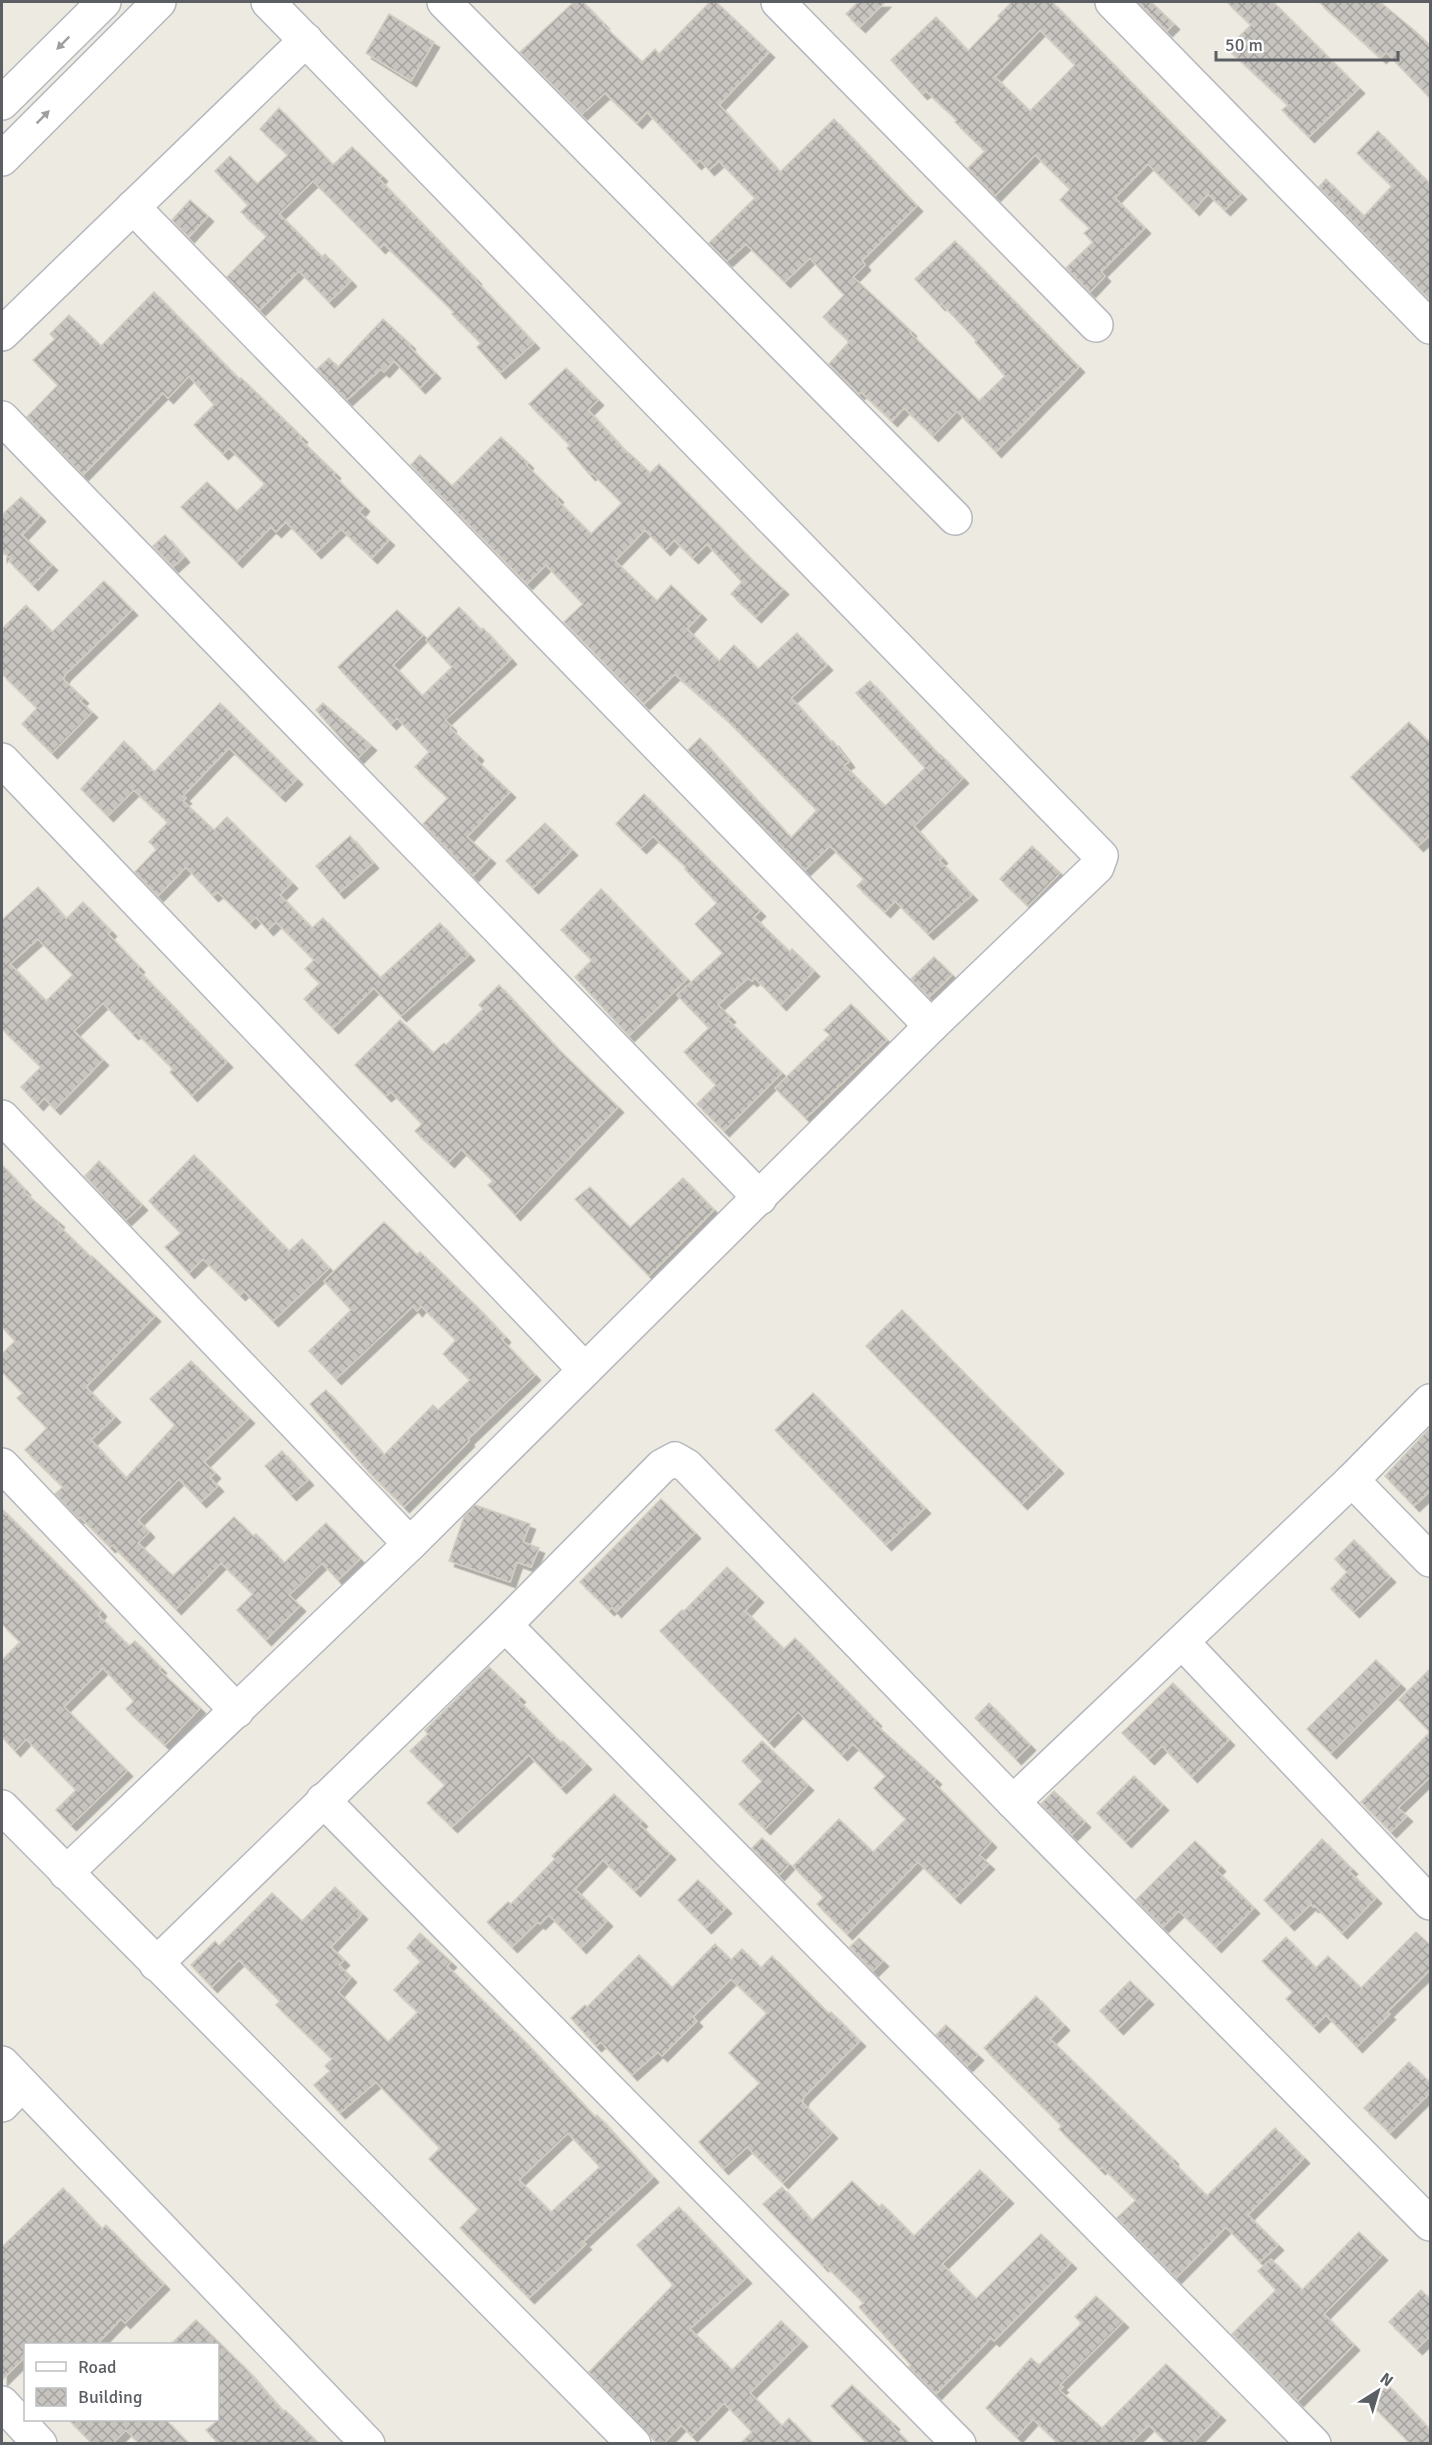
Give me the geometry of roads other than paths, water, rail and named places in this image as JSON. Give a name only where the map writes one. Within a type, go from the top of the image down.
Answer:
[{"type":"street","points":[[5,92],[104,2]]},
{"type":"street","points":[[2,159],[159,2]]},
{"type":"street","points":[[66,1873],[410,1544],[931,1026],[1097,867],[1101,856],[268,2]]},
{"type":"street","points":[[444,2],[955,518]]},
{"type":"street","points":[[778,2],[1096,325]]},
{"type":"street","points":[[1112,2],[1431,327]]},
{"type":"street","points":[[2,334],[306,40]]},
{"type":"street","points":[[133,207],[931,1026]]},
{"type":"street","points":[[2,418],[760,1198]]},
{"type":"street","points":[[2,760],[585,1370]]},
{"type":"street","points":[[2,1117],[410,1544]]},
{"type":"street","points":[[1013,1802],[1352,1480],[1431,1401]]},
{"type":"street","points":[[156,1964],[505,1625],[662,1466],[675,1459],[687,1466],[1013,1802],[1431,2224]]},
{"type":"street","points":[[2,1465],[237,1711]]},
{"type":"street","points":[[1352,1480],[1431,1560]]},
{"type":"street","points":[[505,1625],[1314,2444]]},
{"type":"street","points":[[1182,1642],[1431,1903]]},
{"type":"street","points":[[323,1800],[959,2444]]},
{"type":"street","points":[[2,1807],[634,2444]]},
{"type":"street","points":[[8,2084],[368,2444]]},
{"type":"street","points":[[2,2403],[40,2444]]}]
